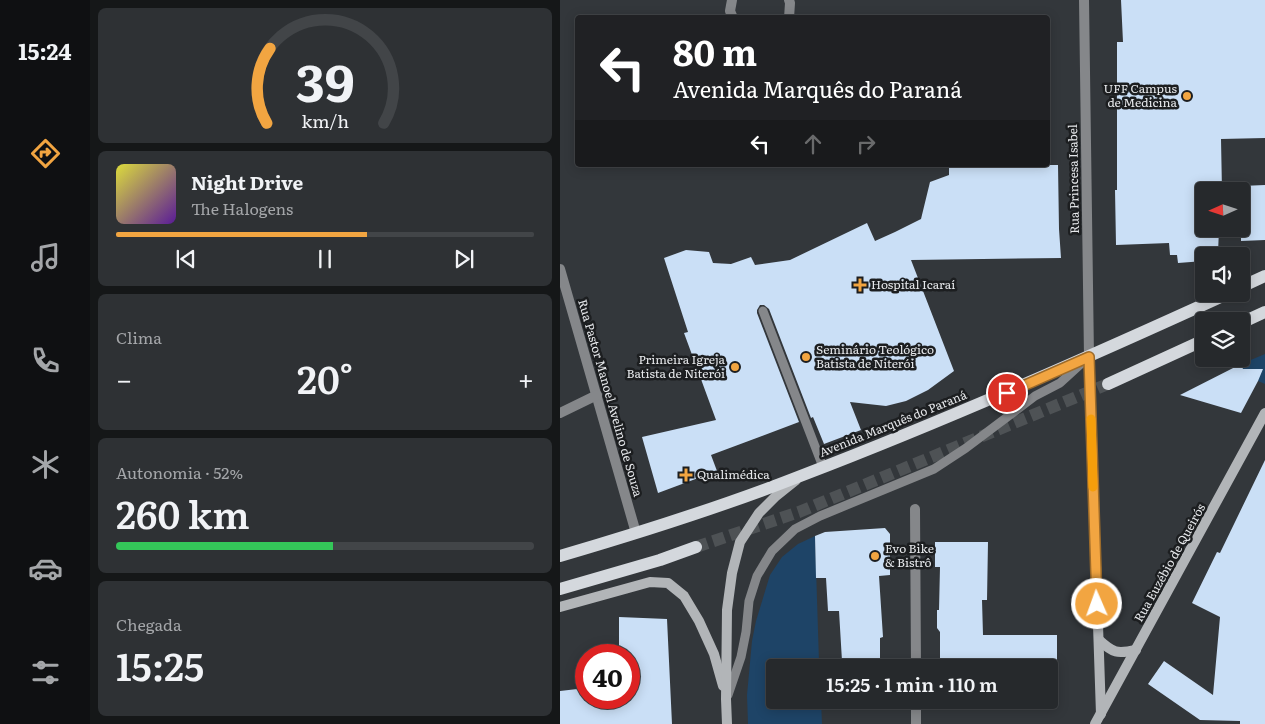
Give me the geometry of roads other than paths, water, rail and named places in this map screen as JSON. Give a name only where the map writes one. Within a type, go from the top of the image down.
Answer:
[{"type":"main road","points":[[1250,283],[1265,276]]},
{"type":"main road","name":"Avenida Marquês do Paraná","points":[[560,556],[636,533],[803,475],[1007,393],[1209,302]]},
{"type":"main road","points":[[1250,319],[1265,312]]},
{"type":"main road","points":[[1108,384],[1195,344]]},
{"type":"main road","points":[[560,589],[660,560],[696,547]]},
{"type":"street","points":[[732,0],[730,11],[732,15]]},
{"type":"street","points":[[788,15],[789,0]]},
{"type":"street","name":"Rua Princesa Isabel","points":[[1084,0],[1089,357]]},
{"type":"street","name":"Rua Pastor Manoel Avelino de Souza","points":[[560,269],[636,533]]},
{"type":"street","points":[[1089,357],[1101,714]]},
{"type":"street","points":[[560,414],[597,396]]},
{"type":"street","name":"Rua Euzébio de Queirós","points":[[1095,724],[1265,413]]},
{"type":"street","points":[[727,724],[727,610],[732,573],[740,542],[759,513],[776,496],[803,475]]},
{"type":"street","points":[[915,508],[916,659]]},
{"type":"street","points":[[560,606],[650,582],[668,583],[684,596],[699,621],[714,654],[726,699]]},
{"type":"street","points":[[1098,640],[1112,651],[1121,653],[1136,650]]},
{"type":"street","points":[[916,709],[916,724]]},
{"type":"lane","points":[[763,310],[823,467]]},
{"type":"lane","points":[[726,699],[741,657],[749,601],[758,576],[772,551],[795,529],[820,516],[934,469],[966,448],[1035,396],[1060,383],[1089,357]]},
{"type":"tunnel","points":[[696,547],[799,512],[1108,384]]},
{"type":"place","name":"UFF Campus de Medicina","points":[[1187,96]]},
{"type":"place","name":"Hospital Icaraí","points":[[860,285]]},
{"type":"place","name":"Seminário Teológico Batista de Niterói","points":[[806,357]]},
{"type":"place","name":"Primeira Igreja Batista de Niterói","points":[[735,367]]},
{"type":"place","name":"Qualimédica","points":[[686,475]]},
{"type":"place","name":"Evo Bike & Bistrô","points":[[875,556]]}]
